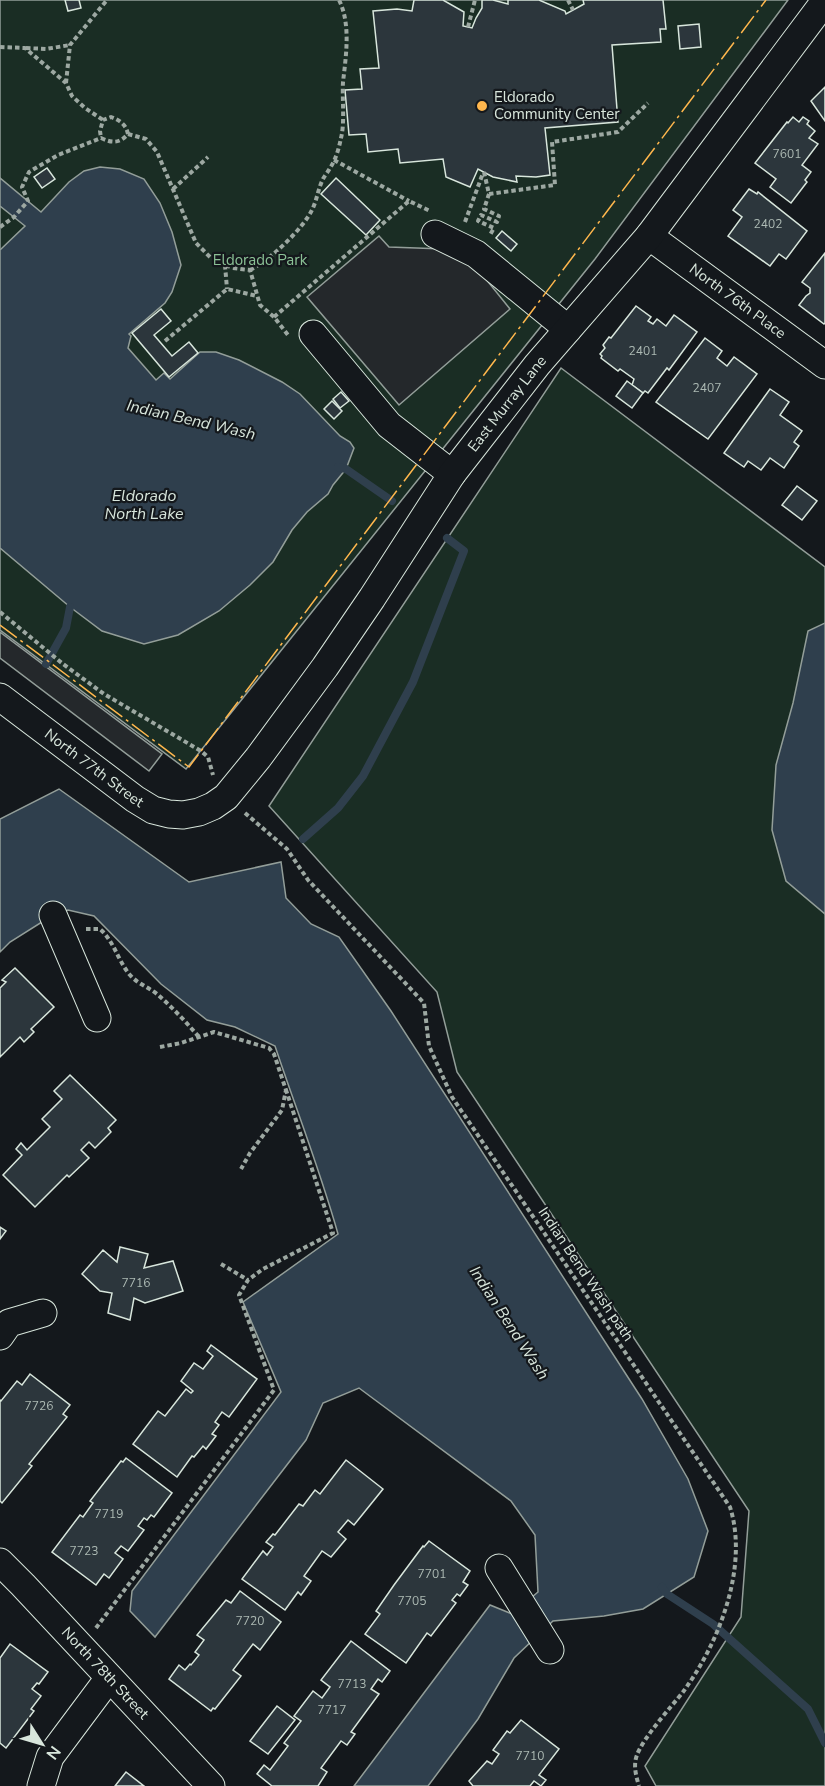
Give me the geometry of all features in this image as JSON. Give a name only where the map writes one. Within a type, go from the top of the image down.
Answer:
[{"type":"street","name":"East Murray Lane","points":[[199,812],[226,797],[264,748],[325,667],[452,474],[511,397],[649,236],[825,1]]},
{"type":"street","points":[[435,234],[476,254],[568,329]]},
{"type":"street","name":"North 76th Place","points":[[649,236],[825,365]]},
{"type":"street","points":[[301,335],[359,390],[389,425],[452,474]]},
{"type":"street","name":"North 77th Street","points":[[0,697],[135,799],[153,810],[176,814],[199,812]]},
{"type":"street","points":[[58,927],[97,1018]]},
{"type":"street","points":[[0,1336],[9,1323],[43,1313]]},
{"type":"street","name":"North 78th Street","points":[[0,1562],[211,1786]]},
{"type":"street","points":[[499,1568],[550,1650]]},
{"type":"street","points":[[41,1786],[50,1757],[109,1677]]},
{"type":"path","points":[[66,83],[70,45],[107,0]]},
{"type":"path","points":[[128,134],[147,139],[158,152],[196,243],[210,257],[232,268],[250,270],[258,266],[290,239],[305,222],[312,211],[324,177],[334,160],[342,135],[346,29],[343,8],[339,0]]},
{"type":"path","points":[[468,27],[475,0]]},
{"type":"path","points":[[568,0],[573,10]]},
{"type":"path","points":[[0,47],[46,49],[70,45]]},
{"type":"path","points":[[25,48],[66,83],[72,96],[103,120]]},
{"type":"path","points":[[489,194],[555,185],[552,142],[618,132],[648,103]]},
{"type":"path","points":[[103,120],[111,117],[119,120],[128,134]]},
{"type":"path","points":[[100,138],[103,120]]},
{"type":"path","points":[[0,227],[14,217],[28,201],[22,187],[29,172],[58,155],[100,138],[109,142],[117,142],[123,140],[128,134]]},
{"type":"path","points":[[173,189],[208,157]]},
{"type":"path","points":[[334,160],[409,201]]},
{"type":"path","points":[[465,220],[484,172],[489,194],[484,209],[499,216],[497,222],[481,215],[478,221],[494,228],[488,238]]},
{"type":"path","points":[[225,265],[226,289]]},
{"type":"path","points":[[250,270],[260,305],[301,335]]},
{"type":"path","points":[[226,289],[257,296]]},
{"type":"path","points":[[165,341],[226,289]]},
{"type":"path","points":[[0,612],[63,664],[104,694],[201,751],[208,757],[214,779]]},
{"type":"path","name":"Indian Bend Wash path","points":[[245,813],[287,849],[308,880],[424,1003],[429,1046],[452,1097],[730,1507],[735,1522],[737,1547],[728,1600],[714,1639],[700,1666],[636,1755],[635,1773],[639,1786]]},
{"type":"path","points":[[58,927],[100,929],[130,975],[141,985],[154,992],[199,1037]]},
{"type":"path","points":[[96,1628],[274,1390],[239,1295],[248,1280],[263,1269],[333,1233],[274,1054],[269,1048],[214,1032],[160,1047]]},
{"type":"path","points":[[241,1169],[250,1152],[282,1110],[286,1090]]},
{"type":"path","points":[[221,1264],[248,1280]]},
{"type":"green space","name":"Eldorado Park","points":[[0,0],[788,0],[595,259],[186,769],[0,630]]},
{"type":"green space","points":[[561,368],[825,567],[825,1786],[656,1786],[645,1766],[741,1617],[749,1511],[457,1072],[437,992],[269,806]]},
{"type":"shaded area","points":[[379,236],[389,247],[444,249],[477,268],[510,309],[399,405],[307,297]]},
{"type":"shaded area","points":[[0,632],[162,754],[149,771],[0,658]]},
{"type":"water","name":"Eldorado North Lake","points":[[100,167],[120,169],[144,179],[160,203],[172,232],[181,265],[172,292],[165,303],[129,334],[131,336],[128,348],[156,380],[164,373],[170,379],[200,352],[216,352],[239,360],[300,394],[354,448],[346,469],[328,494],[307,512],[292,530],[273,562],[250,585],[219,611],[178,635],[144,644],[102,631],[0,548],[0,250],[25,226],[0,206],[0,178],[41,212],[69,182],[84,171]]},
{"type":"water","points":[[825,623],[825,914],[786,881],[772,830],[776,765],[793,703],[808,631]]},
{"type":"water","points":[[59,789],[189,882],[281,862],[286,898],[311,924],[339,937],[391,1011],[642,1399],[688,1479],[708,1531],[694,1577],[643,1609],[553,1621],[514,1658],[478,1719],[428,1786],[354,1786],[490,1605],[512,1614],[538,1592],[535,1535],[511,1501],[359,1388],[323,1403],[306,1440],[155,1637],[130,1611],[132,1591],[281,1392],[243,1302],[338,1234],[275,1046],[235,1027],[207,1020],[161,984],[94,916],[68,910],[53,915],[10,942],[0,952],[0,819]]},
{"type":"building","points":[[65,0],[79,0],[81,8],[68,11]]},
{"type":"building","name":"Eldorado Community Center","points":[[414,0],[443,0],[464,12],[463,26],[472,28],[482,8],[482,0],[508,4],[508,0],[539,0],[565,11],[566,14],[584,4],[583,0],[663,0],[666,29],[660,29],[661,42],[612,45],[618,122],[545,128],[550,175],[516,176],[517,182],[493,177],[478,169],[470,187],[446,177],[443,159],[400,163],[398,149],[368,152],[366,134],[349,135],[345,90],[362,89],[360,69],[379,68],[373,11],[397,9],[412,11]]},
{"type":"building","points":[[699,24],[701,47],[680,49],[678,26]]},
{"type":"building","points":[[825,87],[825,121],[811,101]]},
{"type":"building","points":[[793,117],[799,122],[803,117],[809,121],[807,124],[815,131],[809,138],[818,144],[802,165],[811,172],[805,180],[807,182],[791,203],[770,187],[776,179],[755,163]]},
{"type":"building","points":[[47,168],[55,179],[42,188],[34,177]]},
{"type":"building","points":[[336,178],[380,220],[366,235],[321,194]]},
{"type":"building","points":[[749,189],[757,194],[758,192],[807,231],[786,259],[779,254],[770,266],[728,236],[742,217],[733,210]]},
{"type":"building","points":[[502,231],[517,244],[511,251],[496,238]]},
{"type":"building","points":[[825,253],[824,324],[799,305],[810,293],[810,288],[802,282]]},
{"type":"building","points":[[636,306],[651,317],[648,321],[653,324],[657,319],[666,326],[674,315],[697,332],[669,370],[667,368],[648,393],[645,391],[643,393],[632,385],[634,379],[620,369],[618,371],[601,358],[600,354],[609,337],[611,338]]},
{"type":"building","points":[[161,309],[171,321],[154,335],[172,356],[189,342],[198,353],[169,377],[132,333]]},
{"type":"building","points":[[705,338],[722,351],[717,358],[727,366],[734,357],[757,374],[708,439],[656,402]]},
{"type":"building","points":[[627,381],[643,393],[632,408],[616,396]]},
{"type":"building","points":[[770,389],[789,402],[780,415],[802,431],[794,442],[799,446],[784,468],[770,458],[761,470],[748,461],[744,467],[724,453]]},
{"type":"building","points":[[341,392],[349,401],[340,408],[333,399]]},
{"type":"building","points":[[332,401],[342,411],[334,419],[324,409]]},
{"type":"building","points":[[797,486],[817,501],[802,520],[782,505]]},
{"type":"building","points":[[15,968],[54,1007],[31,1029],[34,1032],[24,1042],[20,1037],[0,1057],[0,988],[6,982],[2,980]]},
{"type":"building","points":[[70,1075],[116,1120],[108,1128],[111,1132],[95,1148],[89,1142],[81,1150],[89,1158],[69,1177],[67,1175],[35,1207],[3,1175],[22,1155],[16,1149],[21,1143],[27,1150],[50,1127],[42,1119],[62,1099],[54,1091]]},
{"type":"building","points":[[0,1227],[6,1231],[0,1239]]},
{"type":"building","points":[[120,1247],[148,1254],[144,1268],[173,1261],[183,1291],[145,1303],[134,1298],[130,1320],[108,1313],[112,1293],[100,1291],[82,1274],[103,1250],[117,1262]]},
{"type":"building","points":[[211,1345],[257,1379],[229,1417],[222,1412],[215,1422],[219,1425],[212,1434],[216,1436],[206,1449],[203,1446],[194,1457],[192,1456],[177,1477],[133,1444],[158,1411],[165,1416],[186,1389],[191,1393],[193,1391],[181,1381],[194,1363],[203,1369],[213,1356],[207,1351]]},
{"type":"building","points":[[30,1374],[70,1405],[63,1414],[67,1417],[29,1464],[32,1466],[2,1503],[0,1501],[0,1400],[17,1381],[22,1385]]},
{"type":"building","points":[[126,1458],[172,1493],[154,1517],[151,1515],[147,1520],[144,1518],[138,1526],[144,1530],[128,1551],[121,1546],[115,1553],[123,1559],[109,1578],[104,1574],[96,1585],[52,1552],[80,1515],[83,1517],[93,1503],[90,1501],[121,1461],[123,1462]]},
{"type":"building","points":[[346,1460],[383,1489],[354,1525],[348,1520],[338,1532],[346,1539],[331,1557],[322,1551],[304,1576],[311,1581],[301,1595],[298,1592],[285,1610],[242,1579],[263,1551],[267,1555],[273,1547],[266,1542],[273,1534],[275,1535],[299,1504],[303,1506],[315,1490],[320,1494]]},
{"type":"building","points":[[429,1541],[470,1571],[463,1582],[468,1585],[460,1596],[457,1594],[452,1600],[456,1603],[431,1636],[427,1633],[406,1663],[365,1634],[380,1614],[376,1611]]},
{"type":"building","points":[[240,1591],[281,1622],[260,1650],[253,1644],[233,1670],[241,1676],[211,1711],[169,1679],[179,1665],[185,1670],[191,1665],[199,1655],[195,1652],[204,1640],[197,1635],[226,1600],[231,1603]]},
{"type":"building","points":[[351,1641],[390,1671],[382,1682],[378,1679],[371,1689],[379,1694],[351,1732],[355,1734],[347,1745],[341,1741],[321,1768],[327,1772],[318,1786],[272,1786],[257,1774],[264,1765],[270,1770],[288,1746],[284,1743],[301,1721],[294,1716],[313,1691],[322,1698],[330,1687],[321,1680]]},
{"type":"building","points":[[10,1644],[48,1672],[32,1689],[41,1696],[31,1709],[34,1711],[6,1748],[0,1743],[0,1658]]},
{"type":"building","points":[[277,1706],[295,1720],[268,1754],[250,1741]]},
{"type":"building","points":[[521,1720],[559,1749],[539,1775],[546,1780],[541,1786],[534,1781],[530,1786],[473,1786],[469,1781],[487,1761],[492,1764],[499,1754],[493,1750],[507,1731],[510,1733]]},
{"type":"building","points":[[126,1772],[144,1786],[115,1786]]},
{"type":"waterway","name":"Indian Bend Wash","points":[[338,467],[346,469],[392,501]]},
{"type":"waterway","name":"Indian Bend Wash","points":[[303,839],[338,808],[363,776],[413,682],[464,551],[447,538]]},
{"type":"waterway","points":[[46,664],[66,628],[70,607]]},
{"type":"waterway","name":"Indian Bend Wash","points":[[662,1587],[667,1594],[713,1624],[808,1709],[825,1743]]},
{"type":"power","points":[[0,625],[189,767],[766,0]]},
{"type":"place","name":"Eldorado Community Center","points":[[482,106]]}]
